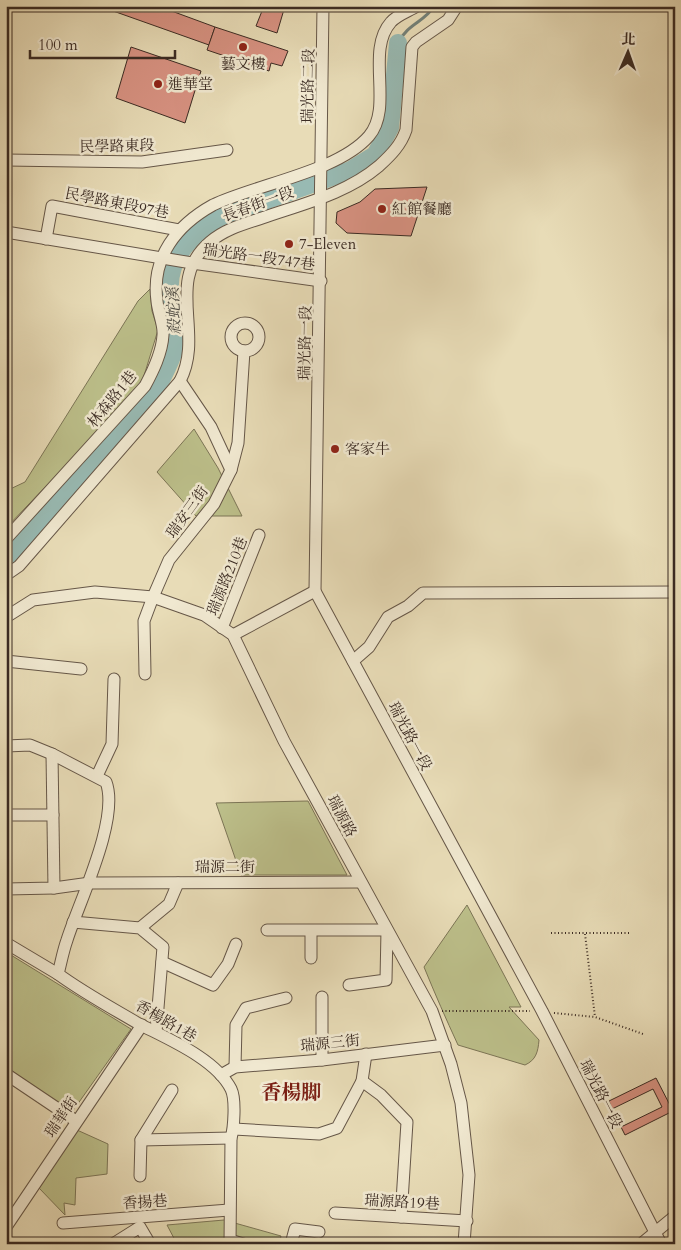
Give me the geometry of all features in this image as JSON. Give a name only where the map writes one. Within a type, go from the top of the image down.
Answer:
[{"type":"street","name":"瑞光路二段","points":[[321,198],[323,6]]},
{"type":"street","name":"林森路1巷","points":[[6,538],[145,386],[159,355],[163,337],[156,299],[161,258],[169,242],[179,230],[200,212],[228,198],[322,165],[358,147],[376,126],[379,115],[379,64],[386,28],[392,20],[417,6]]},
{"type":"street","name":"長春街一段","points":[[6,575],[19,566],[180,380],[188,361],[189,320],[186,283],[192,263],[210,242],[222,234],[321,198],[362,179],[386,159],[403,140],[406,130],[412,47],[416,42],[448,20],[457,6]]},
{"type":"street","name":"民學路東段","points":[[6,160],[142,162],[227,150]]},
{"type":"street","name":"瑞光路一段","points":[[321,198],[316,591],[542,1011],[661,1244]]},
{"type":"street","name":"民學路東段97巷","points":[[46,239],[52,206],[179,230]]},
{"type":"street","points":[[6,232],[161,258]]},
{"type":"street","name":"瑞光路一段747巷","points":[[161,258],[321,281]]},
{"type":"street","name":"瑞安三街","points":[[145,674],[144,621],[153,597],[169,560],[209,512],[231,470],[238,444],[244,351]]},
{"type":"street","points":[[180,380],[210,427],[231,470]]},
{"type":"street","name":"瑞源路210巷","points":[[222,628],[259,535]]},
{"type":"street","points":[[6,617],[33,600],[95,592],[153,597],[204,615],[233,635],[316,591]]},
{"type":"street","points":[[353,661],[369,647],[388,617],[408,606],[423,593],[675,592]]},
{"type":"street","name":"瑞源路","points":[[233,635],[284,741],[432,1012],[445,1045],[461,1103],[469,1175],[464,1244]]},
{"type":"street","points":[[6,661],[81,669]]},
{"type":"street","points":[[97,776],[112,744],[114,679]]},
{"type":"street","points":[[6,746],[30,746],[52,754],[106,782],[110,794],[110,809],[90,883],[73,922],[58,974]]},
{"type":"street","points":[[52,754],[54,888]]},
{"type":"street","points":[[6,815],[53,816]]},
{"type":"street","name":"瑞源二街","points":[[90,883],[360,882]]},
{"type":"street","points":[[6,889],[54,888],[90,883]]},
{"type":"street","points":[[140,928],[169,904],[178,883]]},
{"type":"street","points":[[73,922],[140,928],[164,947],[156,1032]]},
{"type":"street","points":[[267,930],[387,930],[386,980],[349,985]]},
{"type":"street","points":[[311,931],[312,958]]},
{"type":"street","name":"香楊路1巷","points":[[6,943],[58,974],[80,990],[142,1025],[176,1041],[221,1075],[232,1091],[230,1243]]},
{"type":"street","points":[[162,962],[213,985],[228,964],[236,944]]},
{"type":"street","points":[[322,997],[322,1060]]},
{"type":"street","points":[[235,1067],[236,1025],[246,1008],[286,998]]},
{"type":"street","name":"瑞華街","points":[[6,1227],[142,1025]]},
{"type":"street","name":"瑞源三街","points":[[221,1075],[235,1067],[322,1060],[445,1045]]},
{"type":"street","points":[[141,1140],[232,1134],[319,1134],[337,1128],[362,1081],[366,1054]]},
{"type":"street","points":[[6,1074],[76,1121]]},
{"type":"street","points":[[362,1081],[381,1095],[407,1122],[401,1217]]},
{"type":"street","points":[[141,1140],[172,1090]]},
{"type":"street","name":"香揚巷","points":[[140,1176],[141,1140]]},
{"type":"street","name":"香揚巷","points":[[63,1222],[230,1210]]},
{"type":"street","name":"瑞源路19巷","points":[[335,1213],[467,1221]]},
{"type":"street","points":[[641,1244],[675,1216]]},
{"type":"street","name":"香揚巷","points":[[113,1244],[140,1227],[150,1244]]},
{"type":"street","points":[[291,1244],[295,1228],[319,1232]]},
{"type":"street","points":[[230,1243],[243,1244]]},
{"type":"path","points":[[551,933],[630,933]]},
{"type":"path","points":[[585,934],[596,1017]]},
{"type":"green space","points":[[150,289],[152,311],[158,330],[143,379],[119,410],[6,528],[6,491],[25,482],[138,301]]},
{"type":"green space","points":[[194,429],[218,468],[242,516],[196,516],[157,472]]},
{"type":"green space","points":[[308,801],[347,875],[241,875],[216,803]]},
{"type":"green space","points":[[467,905],[521,1007],[509,1007],[539,1040],[536,1055],[532,1061],[525,1065],[458,1045],[424,967]]},
{"type":"green space","points":[[6,952],[131,1029],[72,1112],[6,1067]]},
{"type":"green space","points":[[77,1130],[108,1144],[107,1174],[76,1178],[75,1205],[64,1203],[65,1215],[39,1188]]},
{"type":"green space","points":[[224,1220],[281,1236],[279,1244],[177,1244],[167,1225]]},
{"type":"building","points":[[99,6],[158,6],[215,27],[209,45]]},
{"type":"building","points":[[264,6],[285,6],[277,33],[256,26]]},
{"type":"building","name":"藝文樓","points":[[215,27],[288,51],[282,66],[271,63],[269,71],[207,50]]},
{"type":"building","name":"進華堂","points":[[131,47],[201,71],[185,123],[116,98]]},
{"type":"building","name":"紅館餐廳","points":[[427,187],[411,236],[347,233],[336,223],[337,212],[360,202],[375,189]]},
{"type":"building","points":[[656,1078],[673,1111],[625,1135],[621,1127],[662,1107],[653,1089],[612,1109],[609,1101]]},
{"type":"waterway","points":[[398,43],[402,36],[426,16],[434,6]]},
{"type":"waterway","name":"殺蛇溪","points":[[6,559],[155,392],[169,364],[177,334],[170,292],[170,279],[178,257],[192,238],[222,216],[351,170],[375,155],[390,128],[398,43]]},
{"type":"place","name":"藝文樓","points":[[243,47]]},
{"type":"place","name":"進華堂","points":[[158,84]]},
{"type":"place","name":"紅館餐廳","points":[[382,209]]},
{"type":"place","name":"7-Eleven","points":[[289,244]]},
{"type":"place","name":"客家牛","points":[[335,449]]},
{"type":"district","name":"香楊脚","points":[[291,1092]]}]
